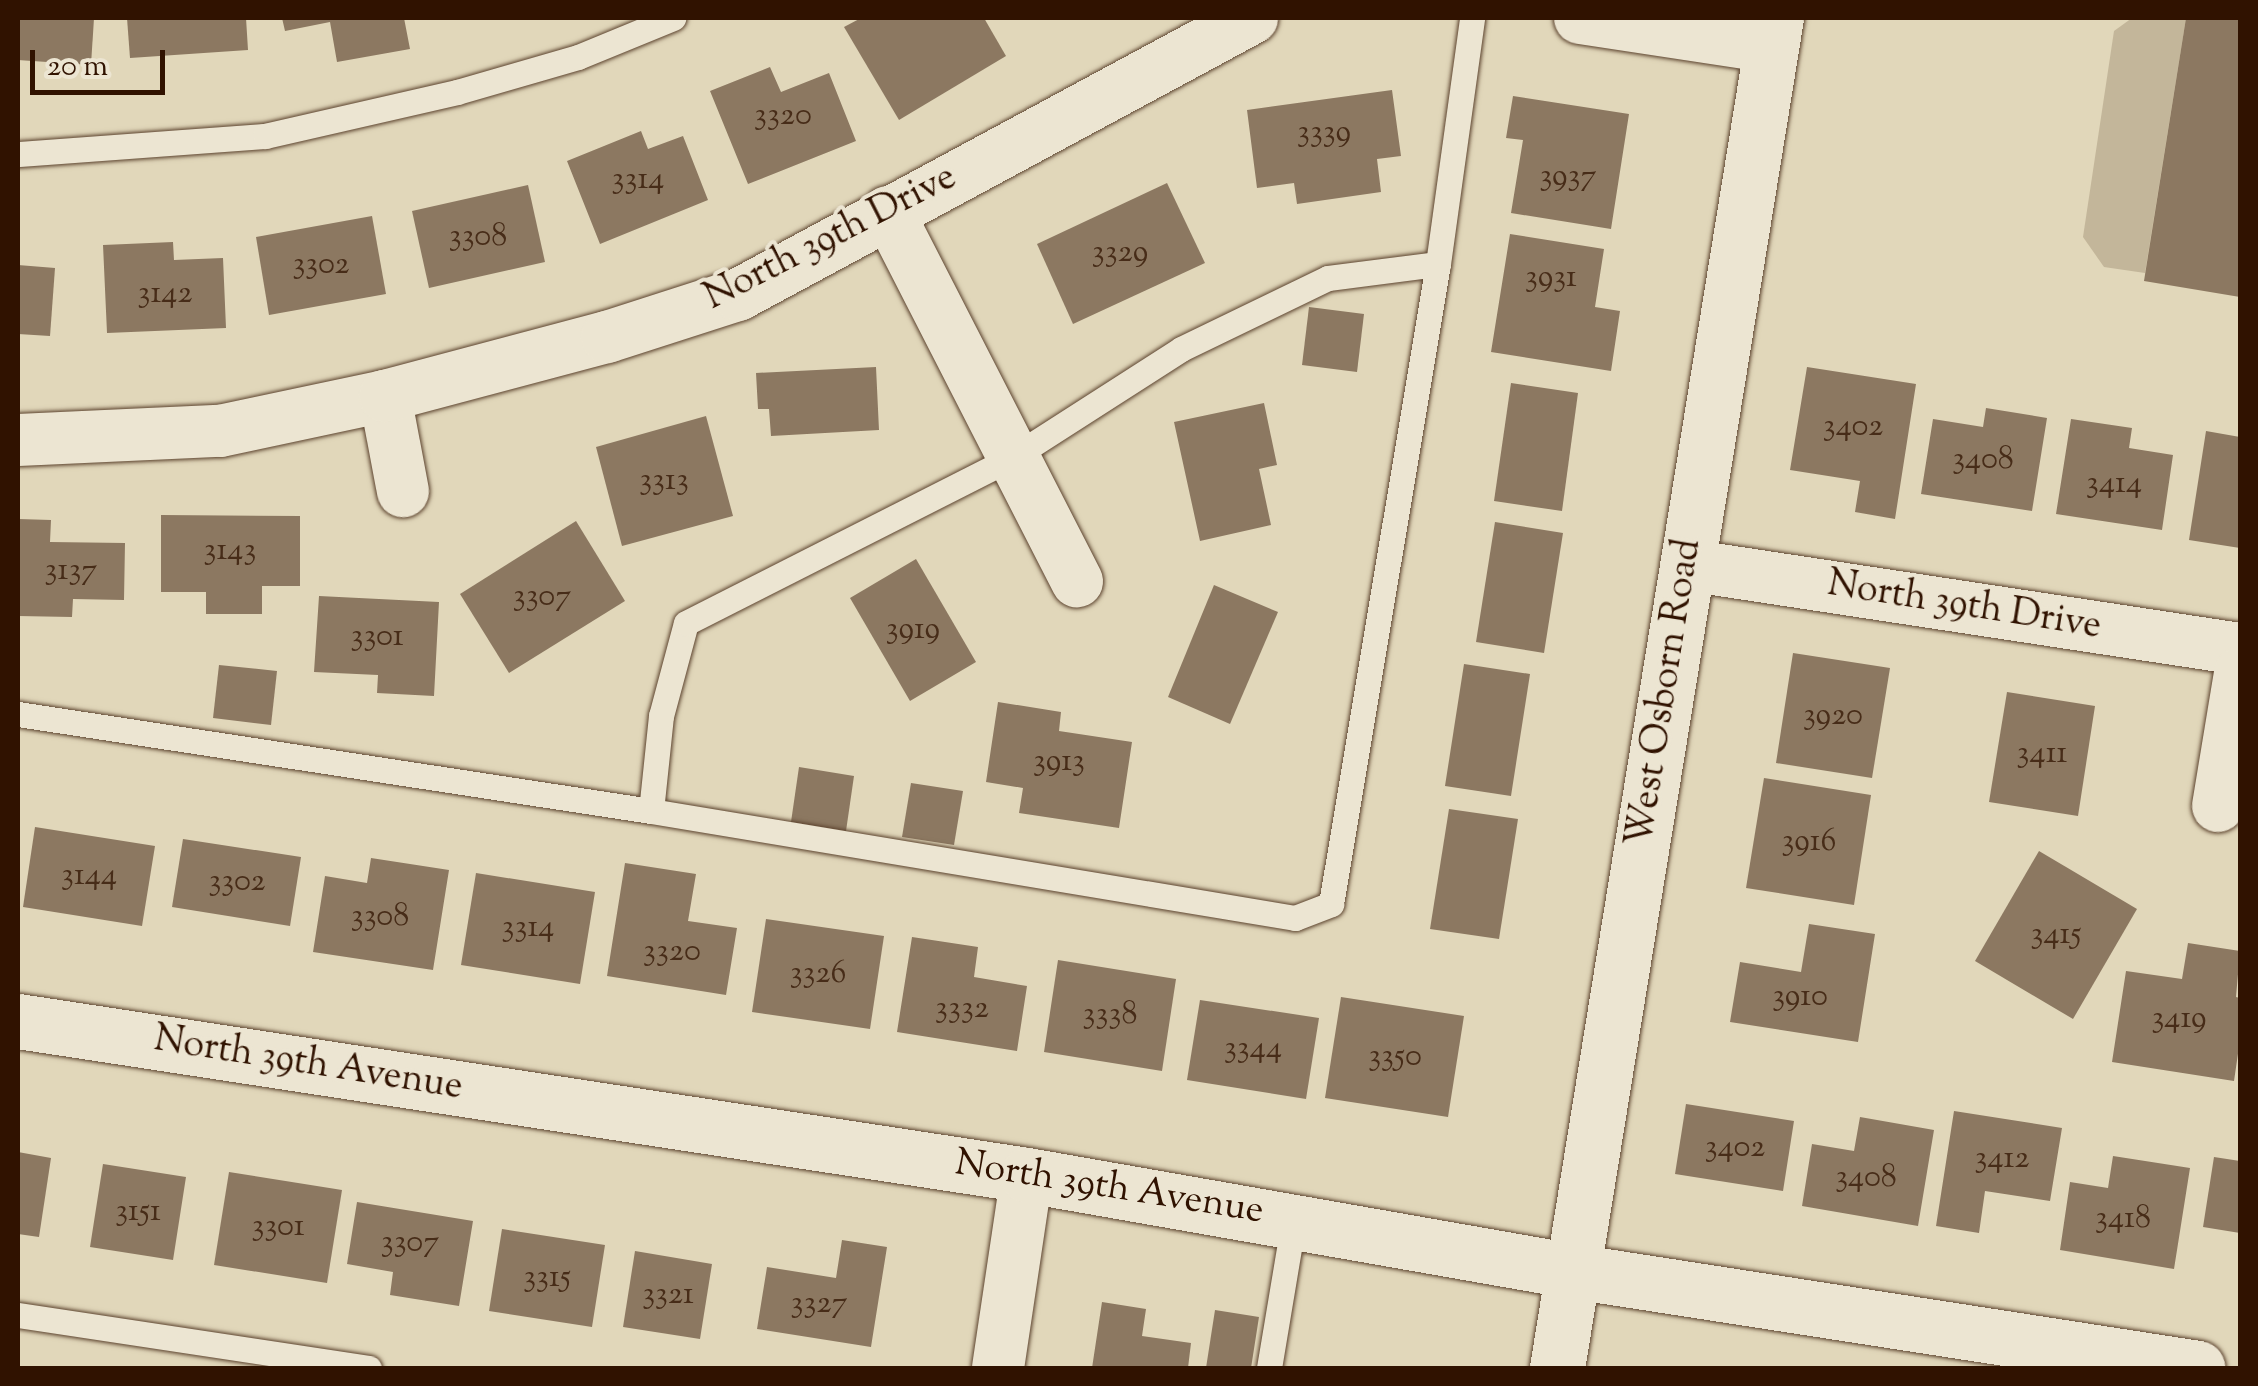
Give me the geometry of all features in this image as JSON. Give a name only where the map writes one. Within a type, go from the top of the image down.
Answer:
[{"type":"street","name":"North 39th Drive","points":[[18,440],[220,431],[386,396],[607,337],[738,295],[1252,18]]},
{"type":"street","points":[[1580,18],[1774,32]]},
{"type":"street","name":"West Osborn Road","points":[[1558,1368],[1774,32]]},
{"type":"street","points":[[888,212],[1077,582]]},
{"type":"street","points":[[386,396],[403,491]]},
{"type":"street","name":"North 39th Drive","points":[[1687,565],[2240,649]]},
{"type":"street","points":[[2218,806],[2240,674]]},
{"type":"street","name":"North 39th Avenue","points":[[18,1021],[1294,1219],[2072,1362],[2198,1368]]},
{"type":"street","points":[[998,1368],[1028,1175]]},
{"type":"lane","points":[[18,154],[265,136],[457,92],[578,57],[673,18]]},
{"type":"lane","points":[[18,714],[651,812],[1294,918],[1331,904],[1438,264],[1472,18]]},
{"type":"lane","points":[[651,812],[661,716],[686,624],[1013,458],[1181,349],[1328,278],[1438,264]]},
{"type":"lane","points":[[1270,1368],[1294,1219]]},
{"type":"lane","points":[[18,1315],[369,1368]]},
{"type":"shaded area","points":[[2132,18],[2186,18],[2145,273],[2104,267],[2083,237],[2114,31]]},
{"type":"building","points":[[18,18],[94,18],[91,65],[18,60]]},
{"type":"building","points":[[127,18],[246,18],[248,50],[130,58]]},
{"type":"building","points":[[282,18],[404,18],[410,49],[337,62],[330,22],[285,31]]},
{"type":"building","points":[[861,18],[984,18],[1006,56],[899,120],[844,27]]},
{"type":"building","points":[[2186,18],[2240,18],[2240,297],[2144,281]]},
{"type":"building","points":[[770,67],[781,92],[829,73],[856,141],[748,184],[710,91]]},
{"type":"building","points":[[1392,90],[1401,156],[1377,159],[1381,192],[1297,204],[1294,183],[1257,188],[1247,110]]},
{"type":"building","points":[[1513,96],[1629,114],[1611,229],[1511,213],[1523,140],[1506,138]]},
{"type":"building","points":[[641,131],[648,149],[683,136],[708,200],[600,244],[567,161]]},
{"type":"building","points":[[1167,183],[1205,263],[1073,324],[1037,244]]},
{"type":"building","points":[[528,185],[545,262],[429,288],[412,211]]},
{"type":"building","points":[[372,216],[386,294],[269,315],[256,237]]},
{"type":"building","points":[[1510,234],[1604,249],[1595,307],[1620,311],[1611,371],[1491,352]]},
{"type":"building","points":[[173,242],[174,260],[223,258],[226,328],[107,333],[103,245]]},
{"type":"building","points":[[18,265],[55,268],[50,336],[18,334]]},
{"type":"building","points":[[1309,307],[1364,314],[1357,372],[1302,365]]},
{"type":"building","points":[[876,367],[879,430],[771,436],[769,409],[758,409],[756,373]]},
{"type":"building","points":[[1807,367],[1916,384],[1895,519],[1855,512],[1860,481],[1790,470]]},
{"type":"building","points":[[1511,383],[1578,393],[1562,511],[1494,501]]},
{"type":"building","points":[[1264,403],[1277,465],[1259,469],[1271,525],[1200,541],[1174,422]]},
{"type":"building","points":[[1986,408],[2047,418],[2032,511],[1921,494],[1933,419],[1983,427]]},
{"type":"building","points":[[706,416],[733,516],[622,546],[596,447]]},
{"type":"building","points":[[2071,419],[2132,428],[2129,448],[2173,455],[2162,530],[2056,514]]},
{"type":"building","points":[[2206,431],[2240,437],[2240,548],[2189,540]]},
{"type":"building","points":[[161,515],[300,516],[300,586],[262,586],[262,614],[206,614],[206,592],[161,592]]},
{"type":"building","points":[[18,519],[51,520],[50,542],[125,543],[124,600],[73,599],[72,617],[18,616]]},
{"type":"building","points":[[576,521],[625,601],[509,673],[460,594]]},
{"type":"building","points":[[1495,522],[1563,533],[1544,653],[1476,642]]},
{"type":"building","points":[[916,559],[976,662],[910,701],[850,598]]},
{"type":"building","points":[[1214,585],[1278,612],[1230,724],[1168,697]]},
{"type":"building","points":[[319,596],[439,602],[434,696],[377,693],[378,675],[314,672]]},
{"type":"building","points":[[1793,653],[1890,668],[1872,778],[1776,763]]},
{"type":"building","points":[[1464,664],[1530,674],[1511,796],[1445,786]]},
{"type":"building","points":[[219,665],[277,671],[271,725],[213,718]]},
{"type":"building","points":[[2007,692],[2095,706],[2078,816],[1989,802]]},
{"type":"building","points":[[998,702],[1061,712],[1059,731],[1132,742],[1119,828],[1019,813],[1023,788],[986,782]]},
{"type":"building","points":[[799,767],[854,776],[846,831],[791,822]]},
{"type":"building","points":[[1764,778],[1871,795],[1854,905],[1746,888]]},
{"type":"building","points":[[911,783],[963,791],[954,845],[902,837]]},
{"type":"building","points":[[1449,809],[1518,819],[1499,939],[1430,929]]},
{"type":"building","points":[[35,827],[155,846],[142,926],[23,907]]},
{"type":"building","points":[[183,839],[301,857],[290,926],[172,907]]},
{"type":"building","points":[[2039,851],[2137,909],[2073,1019],[1975,961]]},
{"type":"building","points":[[371,858],[449,870],[433,970],[313,952],[325,876],[367,883]]},
{"type":"building","points":[[625,863],[696,874],[688,921],[737,928],[726,995],[607,976]]},
{"type":"building","points":[[476,873],[595,892],[580,984],[461,965]]},
{"type":"building","points":[[766,919],[884,936],[870,1029],[752,1012]]},
{"type":"building","points":[[1809,924],[1875,934],[1858,1042],[1730,1022],[1740,962],[1801,972]]},
{"type":"building","points":[[912,937],[978,947],[974,977],[1027,986],[1017,1051],[897,1032]]},
{"type":"building","points":[[2188,943],[2240,951],[2236,997],[2240,998],[2240,1040],[2234,1081],[2112,1062],[2126,971],[2182,979]]},
{"type":"building","points":[[1058,960],[1176,979],[1162,1071],[1044,1052]]},
{"type":"building","points":[[1341,997],[1464,1016],[1448,1117],[1325,1098]]},
{"type":"building","points":[[1200,1000],[1319,1018],[1306,1099],[1187,1080]]},
{"type":"building","points":[[1686,1104],[1794,1121],[1783,1191],[1675,1174]]},
{"type":"building","points":[[1954,1111],[2062,1128],[2050,1201],[1985,1191],[1979,1233],[1936,1226]]},
{"type":"building","points":[[1860,1117],[1934,1130],[1918,1226],[1802,1206],[1812,1144],[1854,1151]]},
{"type":"building","points":[[18,1152],[51,1158],[39,1237],[18,1234]]},
{"type":"building","points":[[2113,1156],[2190,1168],[2174,1269],[2060,1250],[2070,1182],[2108,1188]]},
{"type":"building","points":[[2214,1157],[2240,1161],[2240,1233],[2203,1227]]},
{"type":"building","points":[[103,1164],[186,1177],[173,1260],[90,1247]]},
{"type":"building","points":[[229,1172],[342,1190],[327,1283],[214,1265]]},
{"type":"building","points":[[357,1202],[473,1221],[459,1306],[390,1295],[393,1272],[347,1264]]},
{"type":"building","points":[[502,1229],[605,1245],[592,1327],[489,1311]]},
{"type":"building","points":[[842,1240],[887,1247],[871,1347],[757,1329],[767,1267],[836,1278]]},
{"type":"building","points":[[635,1251],[712,1264],[700,1339],[623,1327]]},
{"type":"building","points":[[1102,1302],[1146,1309],[1142,1336],[1191,1343],[1188,1368],[1092,1368]]},
{"type":"building","points":[[1215,1310],[1259,1317],[1251,1368],[1206,1368]]}]
